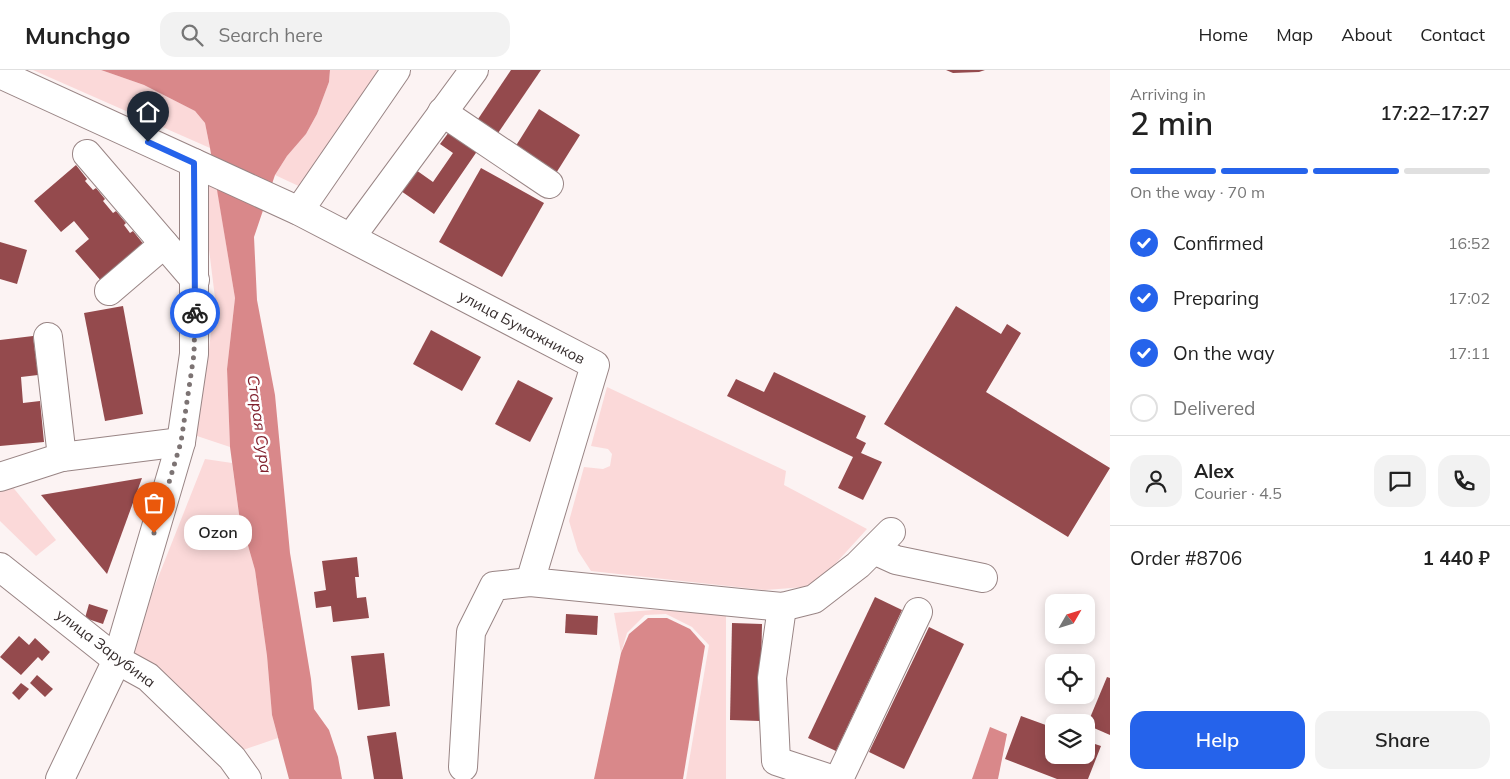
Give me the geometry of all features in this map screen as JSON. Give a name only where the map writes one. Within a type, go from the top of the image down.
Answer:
[{"type":"street","points":[[287,206],[396,70]]},
{"type":"street","points":[[351,237],[474,70]]},
{"type":"street","name":"улица Бумажников","points":[[0,74],[351,237],[595,365],[530,582]]},
{"type":"street","points":[[442,112],[549,184]]},
{"type":"street","points":[[87,154],[195,280]]},
{"type":"street","points":[[60,779],[117,660],[181,442],[194,354],[194,163]]},
{"type":"street","points":[[109,291],[164,244]]},
{"type":"street","points":[[48,337],[62,457]]},
{"type":"street","points":[[0,477],[62,457],[181,442]]},
{"type":"street","points":[[463,767],[471,632],[494,586],[530,582],[782,607],[814,599],[858,565],[882,541],[896,560],[982,578]]},
{"type":"street","name":"улица Зарубина","points":[[0,567],[117,660],[148,677],[232,758],[247,779]]},
{"type":"street","points":[[782,607],[772,678],[776,761],[831,779]]},
{"type":"street","points":[[839,779],[918,612]]},
{"type":"shaded area","points":[[33,70],[101,70],[144,85],[195,111],[205,123],[210,148]]},
{"type":"shaded area","points":[[330,70],[383,70],[305,189],[275,175],[287,156],[306,134],[317,114],[329,82]]},
{"type":"shaded area","points":[[216,182],[235,298],[227,369],[230,447],[194,435],[196,403],[208,358],[215,298],[201,184]]},
{"type":"shaded area","points":[[607,387],[786,471],[784,485],[867,529],[826,574],[805,587],[765,590],[591,571],[578,551],[569,521],[584,467],[603,469],[610,466],[612,454],[608,449],[591,446]]},
{"type":"shaded area","points":[[205,459],[232,463],[239,514],[255,570],[267,656],[272,715],[278,738],[243,750],[135,657],[131,646]]},
{"type":"shaded area","points":[[11,485],[56,540],[36,556],[0,521],[0,492]]},
{"type":"shaded area","points":[[653,610],[726,612],[726,779],[686,779],[709,645],[692,627],[666,614],[645,615],[627,633],[621,653],[614,613]]},
{"type":"water","name":"Старая Сура","points":[[101,70],[330,70],[329,82],[317,114],[306,134],[287,156],[275,175],[254,237],[257,300],[275,395],[290,553],[311,679],[314,709],[329,730],[338,757],[342,779],[289,779],[272,715],[267,656],[255,570],[239,514],[230,447],[227,369],[235,298],[205,123],[195,111],[144,85]]},
{"type":"water","points":[[648,618],[667,618],[690,629],[705,646],[683,779],[594,779],[621,653],[629,634]]},
{"type":"water","points":[[990,727],[1007,734],[998,779],[972,779]]},
{"type":"building","points":[[511,70],[541,70],[494,139],[474,125]]},
{"type":"building","points":[[946,70],[985,70],[953,73]]},
{"type":"building","points":[[539,109],[580,135],[553,178],[512,152]]},
{"type":"building","points":[[452,128],[480,147],[434,214],[401,191],[416,170],[433,182],[453,153],[440,144]]},
{"type":"building","points":[[76,165],[87,179],[85,181],[93,190],[96,188],[105,199],[103,201],[113,213],[116,211],[126,223],[124,225],[130,233],[133,231],[145,246],[102,282],[75,251],[89,239],[74,221],[61,232],[34,201]]},
{"type":"building","points":[[481,168],[544,203],[502,277],[439,242]]},
{"type":"building","points":[[0,242],[27,250],[17,284],[0,279]]},
{"type":"building","points":[[123,306],[143,414],[105,421],[84,313]]},
{"type":"building","points":[[956,306],[1001,334],[1007,324],[1021,333],[986,392],[1110,468],[1068,537],[884,424]]},
{"type":"building","points":[[431,330],[481,357],[462,391],[413,364]]},
{"type":"building","points":[[33,336],[38,375],[21,377],[23,403],[40,401],[44,442],[0,446],[0,340]]},
{"type":"building","points":[[774,372],[866,416],[856,438],[866,443],[861,453],[882,462],[863,500],[838,488],[853,457],[727,396],[736,379],[764,392]]},
{"type":"building","points":[[518,380],[553,398],[530,442],[495,424]]},
{"type":"building","points":[[142,478],[107,574],[41,495]]},
{"type":"building","points":[[357,557],[359,577],[355,577],[357,598],[366,597],[369,618],[333,622],[331,606],[316,608],[314,592],[326,590],[322,561]]},
{"type":"building","points":[[875,597],[902,610],[836,751],[808,738]]},
{"type":"building","points":[[89,604],[108,610],[103,624],[85,618]]},
{"type":"building","points":[[566,614],[598,616],[597,635],[565,633]]},
{"type":"building","points":[[732,623],[762,624],[760,721],[730,720]]},
{"type":"building","points":[[929,627],[964,644],[904,769],[869,752]]},
{"type":"building","points":[[19,636],[29,645],[35,638],[50,652],[42,661],[38,657],[21,675],[0,657]]},
{"type":"building","points":[[384,653],[390,706],[358,710],[351,656]]},
{"type":"building","points":[[37,675],[53,689],[45,697],[30,683]]},
{"type":"building","points":[[1107,677],[1110,678],[1110,735],[1095,728],[1095,714],[1092,714]]},
{"type":"building","points":[[21,683],[29,689],[19,700],[12,693]]},
{"type":"building","points":[[1021,716],[1045,725],[1045,764],[1094,764],[1088,779],[1057,779],[1005,759]]},
{"type":"building","points":[[396,732],[403,779],[374,779],[367,736]]},
{"type":"building","points":[[1095,744],[1101,746],[1095,761]]},
{"type":"way so far","points":[[154,533],[181,442],[194,354],[195,313]]},
{"type":"place","name":"Ozon","points":[[154,533]]},
{"type":"route","points":[[148,142],[194,163],[195,313]]}]
